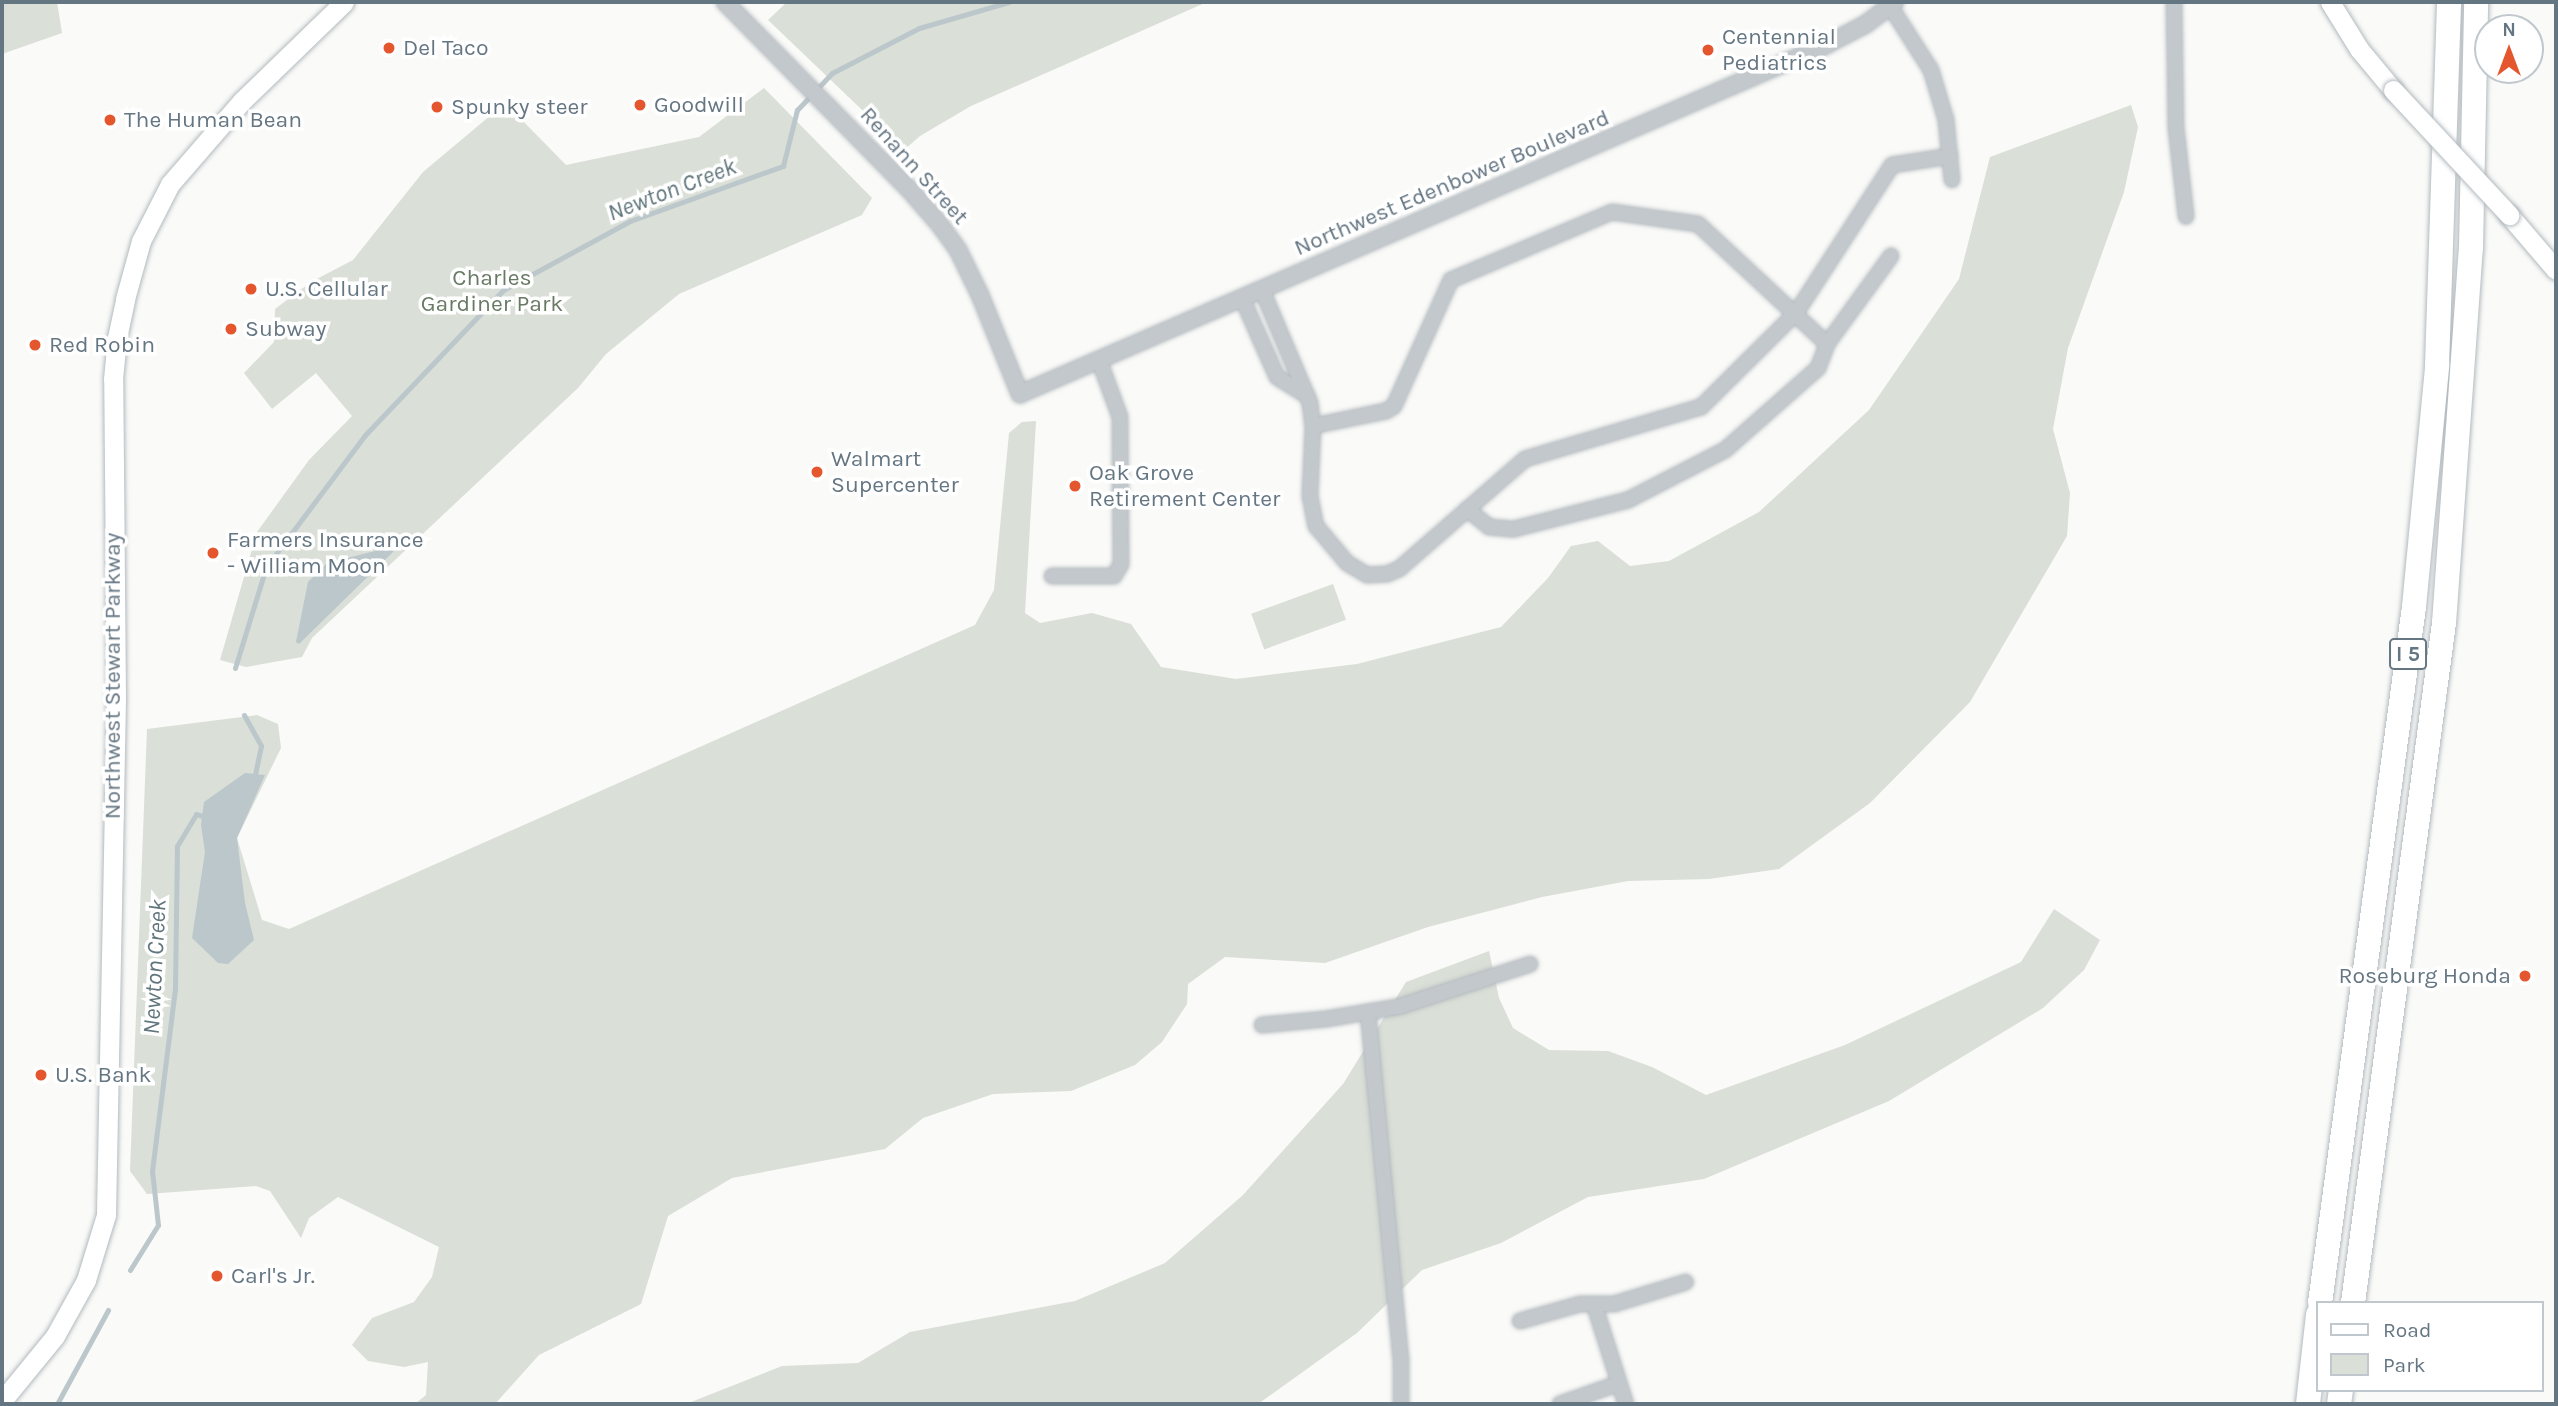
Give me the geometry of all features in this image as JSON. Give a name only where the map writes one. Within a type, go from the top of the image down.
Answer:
[{"type":"highway","name":"I 5","points":[[2320,1301],[2414,607],[2437,366],[2449,2]]},
{"type":"highway","name":"I 5","points":[[2353,1301],[2444,623],[2471,248],[2476,2]]},
{"type":"highway","points":[[2308,1404],[2316,1333]]},
{"type":"main road","name":"Northwest Stewart Parkway","points":[[2,1401],[55,1336],[86,1280],[106,1216],[116,697],[113,379],[117,338],[125,299],[142,241],[170,184],[242,101],[344,2]]},
{"type":"main road","points":[[2330,2],[2359,49],[2393,90],[2556,270]]},
{"type":"street","name":"Renann Street","points":[[725,2],[787,62],[923,204],[958,250],[1020,394]]},
{"type":"street","points":[[2174,2],[2176,128],[2186,216]]},
{"type":"street","points":[[1893,4],[1931,70],[1946,120],[1952,180]]},
{"type":"street","name":"Northwest Edenbower Boulevard","points":[[1020,394],[1826,45],[1893,4]]},
{"type":"street","points":[[1262,290],[1307,396],[1313,426],[1311,512],[1316,526],[1338,554],[1357,570],[1375,576],[1399,569],[1534,455],[1701,407],[1796,313],[1892,165],[1950,156]]},
{"type":"street","points":[[1313,426],[1386,411],[1394,406],[1451,279],[1604,213],[1622,211],[1698,224],[1827,344]]},
{"type":"street","points":[[1467,509],[1489,527],[1514,529],[1628,500],[1725,450],[1818,368],[1827,344],[1891,256]]},
{"type":"street","points":[[1242,298],[1277,377],[1307,396]]},
{"type":"street","points":[[1052,576],[1114,576],[1121,564],[1120,417],[1099,360]]},
{"type":"street","points":[[1262,1025],[1398,1007],[1530,964]]},
{"type":"street","points":[[1368,1012],[1401,1359],[1401,1404]]},
{"type":"street","points":[[1520,1321],[1580,1304],[1614,1304],[1686,1282]]},
{"type":"street","points":[[1594,1304],[1615,1366],[1617,1384],[1626,1404]]},
{"type":"street","points":[[1560,1404],[1617,1384]]},
{"type":"green space","points":[[2,2],[57,2],[62,33],[2,54]]},
{"type":"green space","points":[[787,2],[1207,2],[971,106],[920,136],[904,150],[768,20]]},
{"type":"green space","name":"Charles Gardiner Park","points":[[764,88],[872,198],[862,215],[679,294],[606,354],[578,388],[312,638],[302,657],[246,667],[220,660],[257,532],[309,460],[352,416],[316,373],[272,409],[244,373],[274,342],[275,309],[311,282],[353,260],[423,172],[491,115],[520,118],[566,165],[699,137]]},
{"type":"green space","points":[[2131,105],[2138,127],[2124,192],[2068,348],[2053,429],[2070,493],[2067,536],[1970,702],[1870,803],[1779,869],[1709,879],[1628,881],[1542,897],[1428,927],[1325,963],[1225,957],[1188,984],[1187,1004],[1162,1042],[1135,1065],[1071,1091],[993,1094],[923,1118],[885,1149],[732,1178],[668,1216],[641,1304],[539,1355],[495,1404],[415,1404],[426,1395],[428,1362],[404,1367],[368,1361],[352,1345],[372,1318],[414,1302],[432,1277],[439,1247],[338,1197],[309,1218],[301,1238],[270,1191],[256,1186],[147,1194],[130,1171],[147,729],[257,715],[278,724],[281,748],[237,838],[262,920],[289,929],[975,625],[994,590],[1009,433],[1022,422],[1036,421],[1025,613],[1040,623],[1092,613],[1131,624],[1161,667],[1236,679],[1357,664],[1501,627],[1548,578],[1571,546],[1598,541],[1630,566],[1669,561],[1759,512],[1869,410],[1959,279],[1990,157]]},
{"type":"green space","points":[[1333,584],[1346,620],[1264,649],[1251,614]]},
{"type":"green space","points":[[2054,909],[2100,940],[2084,970],[2043,1008],[1889,1101],[1704,1179],[1588,1197],[1501,1243],[1422,1270],[1357,1333],[1258,1404],[686,1404],[782,1366],[858,1363],[910,1332],[1075,1301],[1165,1263],[1243,1195],[1343,1084],[1406,982],[1489,951],[1499,998],[1513,1028],[1549,1050],[1608,1051],[1652,1067],[1706,1095],[1845,1045],[2021,962]]},
{"type":"shaded area","points":[[395,546],[393,552],[299,644],[296,642],[308,582],[327,563]]},
{"type":"shaded area","points":[[245,773],[265,775],[237,838],[245,903],[254,940],[228,964],[218,963],[192,938],[205,852],[201,825],[204,802]]},
{"type":"waterway","name":"Newton Creek","points":[[235,668],[266,567],[365,435],[503,290],[630,221],[783,166],[797,110],[832,73],[919,28],[1009,2]]},
{"type":"waterway","name":"Newton Creek","points":[[244,715],[261,746],[254,780]]},
{"type":"waterway","name":"Newton Creek","points":[[130,1270],[158,1225],[152,1171],[175,988],[177,846],[196,814],[206,817]]},
{"type":"waterway","name":"Newton Creek","points":[[57,1404],[108,1310]]},
{"type":"place","name":"Del Taco","points":[[389,48]]},
{"type":"place","name":"Centennial Pediatrics","points":[[1708,50]]},
{"type":"place","name":"Goodwill","points":[[640,105]]},
{"type":"place","name":"Spunky steer","points":[[437,107]]},
{"type":"place","name":"The Human Bean","points":[[110,120]]},
{"type":"place","name":"U.S. Cellular","points":[[251,289]]},
{"type":"place","name":"Subway","points":[[231,329]]},
{"type":"place","name":"Red Robin","points":[[35,345]]},
{"type":"place","name":"Walmart Supercenter","points":[[817,472]]},
{"type":"place","name":"Oak Grove Retirement Center","points":[[1075,486]]},
{"type":"place","name":"Farmers Insurance - William Moon","points":[[213,553]]},
{"type":"place","name":"Roseburg Honda","points":[[2525,976]]},
{"type":"place","name":"U.S. Bank","points":[[41,1075]]},
{"type":"place","name":"Carl's Jr.","points":[[217,1276]]}]
